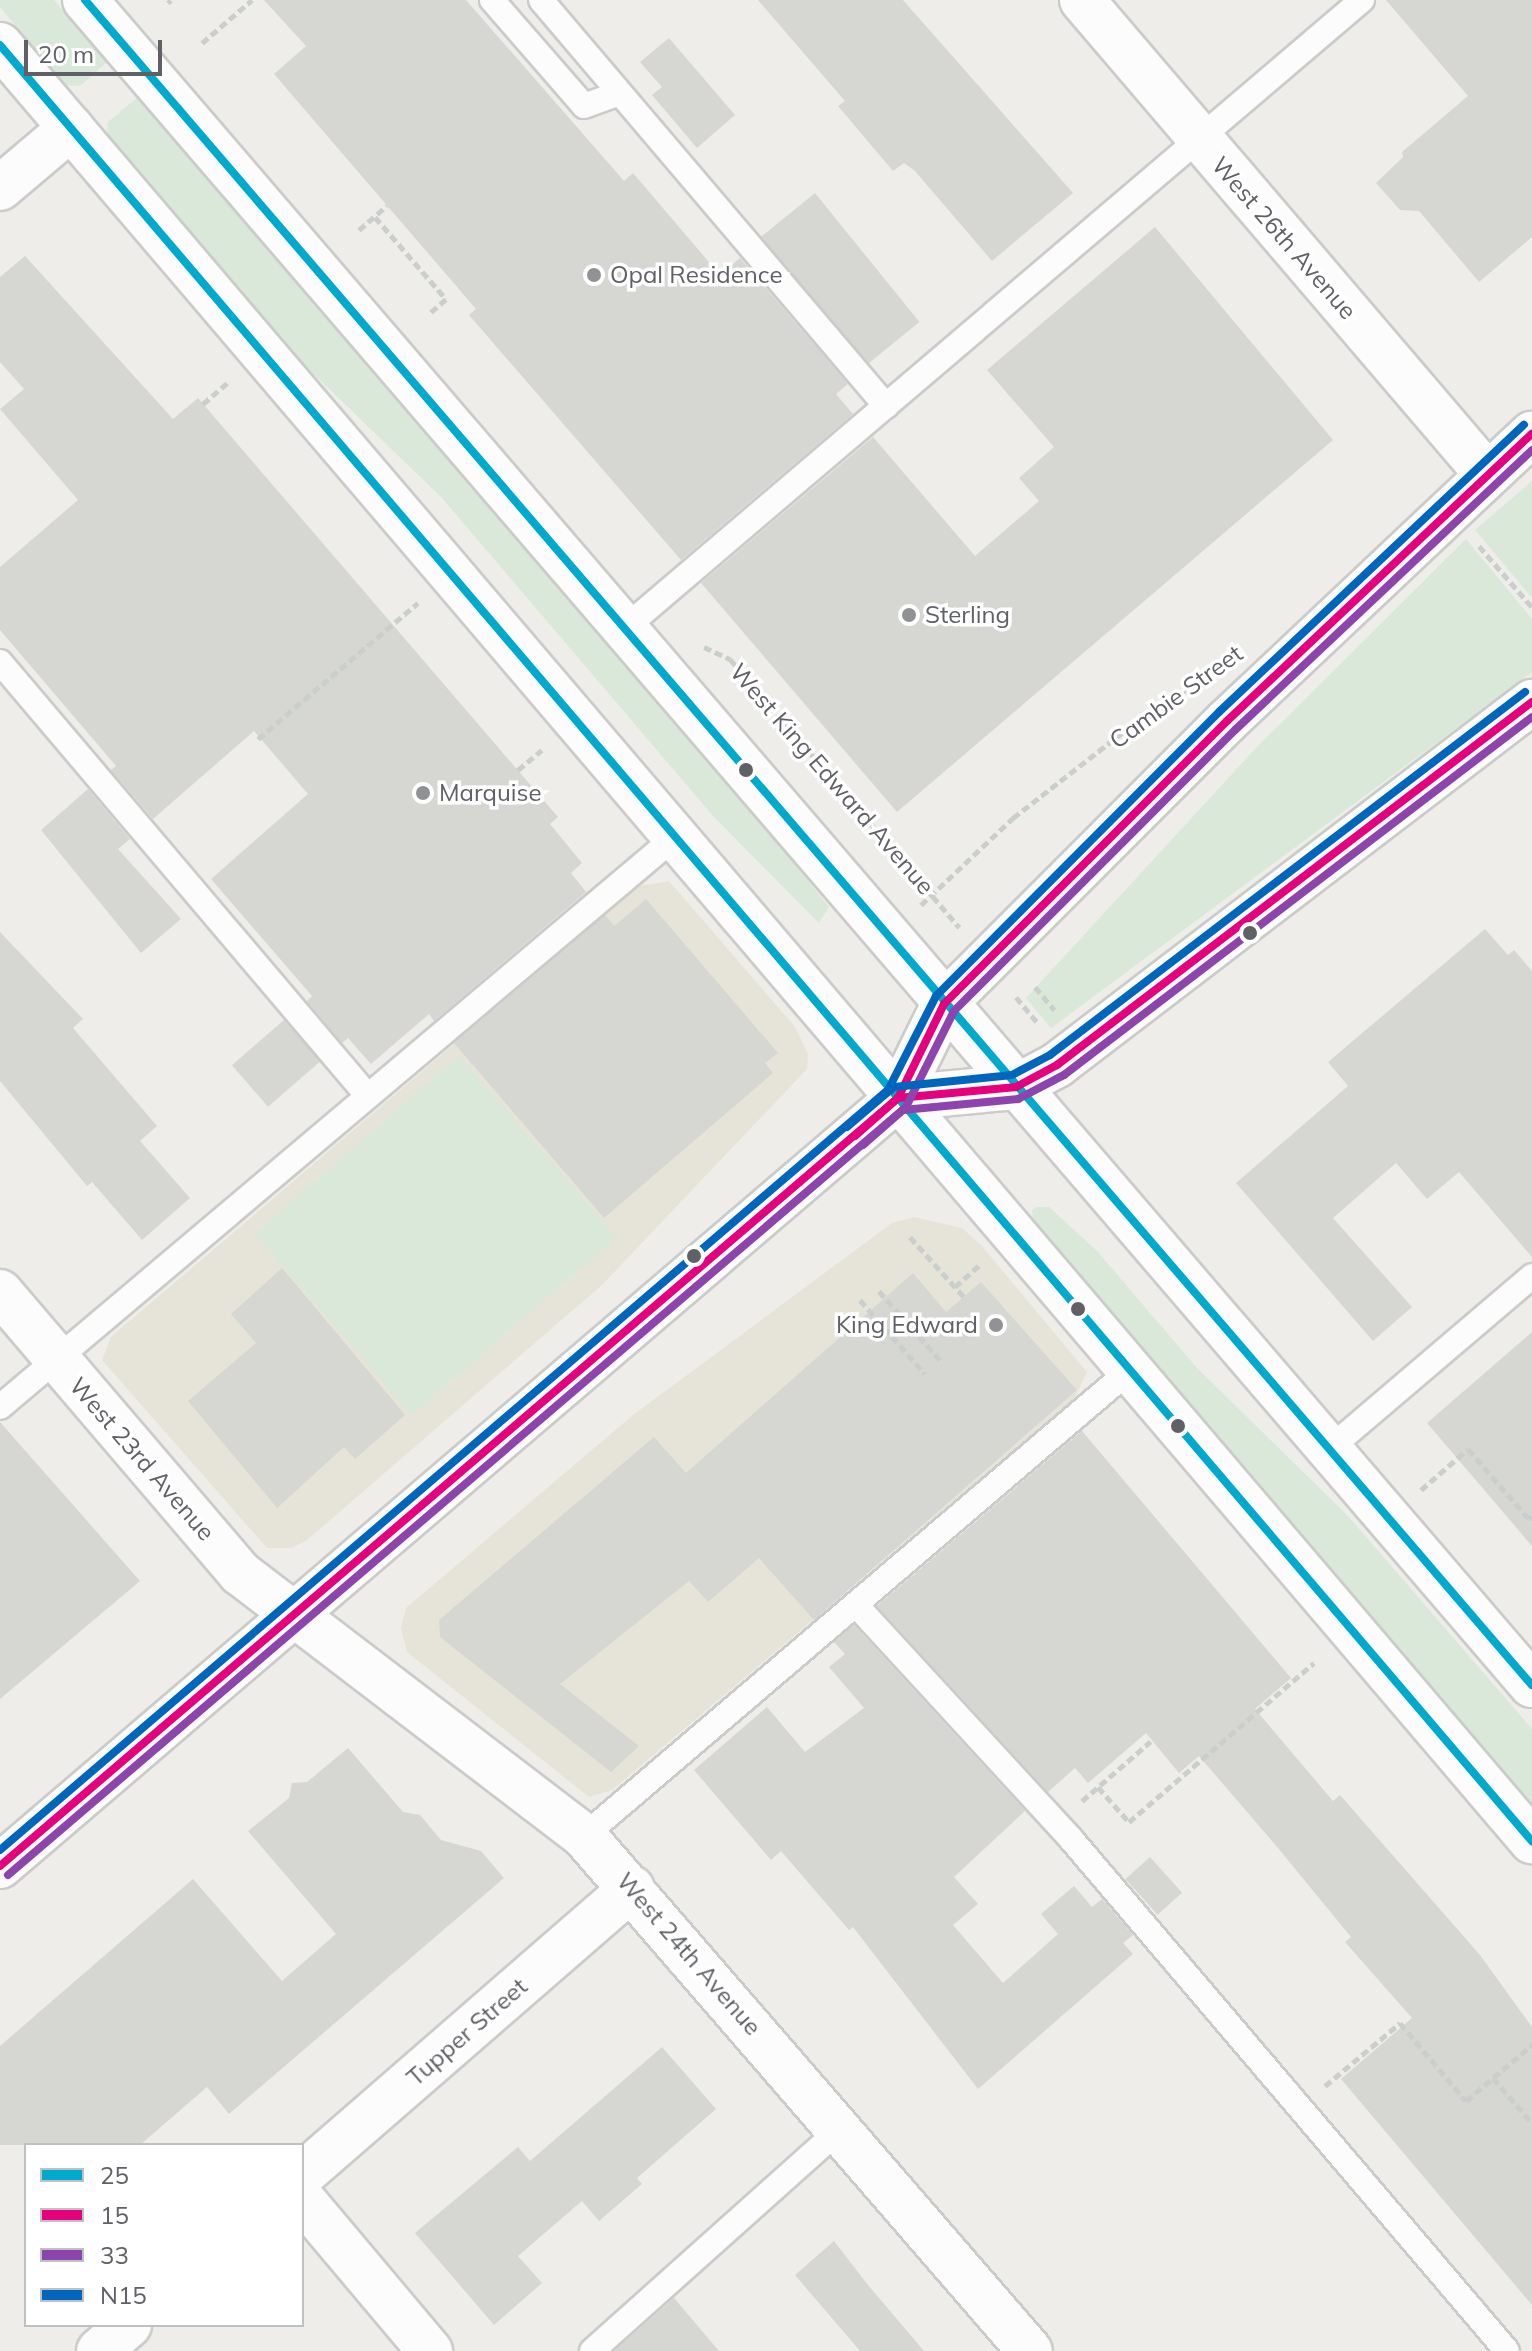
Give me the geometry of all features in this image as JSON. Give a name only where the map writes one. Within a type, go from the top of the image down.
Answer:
[{"type":"main road","points":[[85,0],[626,627],[944,1004],[1532,1685]]},
{"type":"main road","name":"West 26th Avenue","points":[[1082,0],[1487,474]]},
{"type":"main road","points":[[0,45],[1532,1841]]},
{"type":"main road","points":[[0,188],[71,128]]},
{"type":"main road","name":"Cambie Street","points":[[0,1866],[898,1098],[944,1004],[1227,721],[1532,434]]},
{"type":"main road","points":[[898,1098],[1016,1087],[1078,1050],[1532,702]]},
{"type":"main road","name":"West 23rd Avenue","points":[[0,1292],[240,1573],[296,1613]]},
{"type":"main road","name":"West 24th Avenue","points":[[296,1613],[584,1836],[1030,2351]]},
{"type":"main road","name":"Tupper Street","points":[[304,2173],[632,1888]]},
{"type":"main road","points":[[304,2201],[430,2351]]},
{"type":"main road","points":[[99,2351],[127,2327]]},
{"type":"lane","points":[[492,0],[584,106],[620,93]]},
{"type":"lane","points":[[541,0],[886,406]]},
{"type":"lane","points":[[626,627],[1362,0]]},
{"type":"lane","points":[[0,662],[367,1095]]},
{"type":"lane","points":[[0,1407],[675,837]]},
{"type":"lane","points":[[1329,1449],[1532,1276]]},
{"type":"lane","points":[[584,1836],[1130,1370]]},
{"type":"lane","points":[[856,1605],[1057,1823],[1507,2351]]},
{"type":"lane","points":[[592,2351],[840,2129]]},
{"type":"path","points":[[202,43],[252,0]]},
{"type":"path","points":[[359,230],[387,206]]},
{"type":"path","points":[[375,217],[446,299],[430,313]]},
{"type":"path","points":[[203,404],[228,382]]},
{"type":"path","points":[[1468,533],[1532,607]]},
{"type":"path","points":[[258,739],[418,603]]},
{"type":"path","name":"West King Edward Avenue","points":[[697,644],[730,659],[949,916]]},
{"type":"path","name":"Cambie Street","points":[[931,895],[1013,818],[1132,725],[1207,676]]},
{"type":"path","points":[[518,770],[543,749]]},
{"type":"path","points":[[1035,987],[1062,1020]]},
{"type":"path","points":[[1021,1003],[1045,1032]]},
{"type":"path","points":[[910,1237],[964,1297]]},
{"type":"path","points":[[955,1287],[982,1263]]},
{"type":"path","points":[[879,1291],[940,1360]]},
{"type":"path","points":[[860,1300],[925,1374]]},
{"type":"path","points":[[1420,1491],[1468,1449],[1529,1519],[1532,1516]]},
{"type":"path","points":[[1098,1787],[1129,1822],[1314,1663]]},
{"type":"path","points":[[1057,1823],[1151,1741]]},
{"type":"path","points":[[1300,2107],[1400,2023],[1466,2101],[1532,2045]]},
{"type":"path","points":[[1493,2078],[1532,2123]]},
{"type":"shaded area","points":[[669,881],[795,1027],[808,1054],[807,1069],[602,1285],[306,1541],[291,1548],[267,1548],[102,1360],[111,1337],[639,886]]},
{"type":"shaded area","points":[[914,1217],[962,1228],[982,1246],[1087,1372],[1074,1399],[612,1790],[589,1797],[407,1652],[401,1628],[406,1608],[633,1415],[892,1223]]},
{"type":"green space","points":[[0,0],[54,0],[107,62],[80,86],[66,85],[0,7]]},
{"type":"green space","points":[[138,97],[302,276],[650,681],[829,907],[819,923],[714,817],[442,498],[289,350],[107,139],[108,122]]},
{"type":"green space","points":[[1532,481],[1532,598],[1475,530]]},
{"type":"green space","points":[[1466,539],[1532,619],[1532,672],[1051,1028],[1026,998],[1256,748]]},
{"type":"green space","points":[[459,1056],[616,1237],[412,1415],[254,1234]]},
{"type":"green space","points":[[1049,1207],[1097,1251],[1197,1368],[1348,1516],[1532,1729],[1532,1808],[1033,1224],[1032,1210]]},
{"type":"building","name":"Opal Residence","points":[[264,0],[466,0],[624,181],[633,173],[720,275],[740,258],[848,384],[836,394],[853,414],[681,560],[469,315],[476,309],[274,74],[306,46]]},
{"type":"building","points":[[758,0],[903,0],[1073,193],[992,261],[915,171],[904,163],[893,171],[838,106],[845,101]]},
{"type":"building","points":[[1386,0],[1532,0],[1532,237],[1479,282],[1419,211],[1400,210],[1376,183],[1403,157],[1402,152],[1468,96]]},
{"type":"building","points":[[669,38],[735,115],[697,148],[652,95],[662,87],[640,62]]},
{"type":"building","points":[[815,193],[919,322],[866,365],[761,236]]},
{"type":"building","points":[[1155,227],[1333,440],[897,812],[701,583],[873,437],[975,556],[1039,501],[1019,478],[1054,447],[987,370]]},
{"type":"building","points":[[25,256],[173,419],[198,398],[558,817],[550,824],[582,863],[571,873],[586,892],[434,1021],[429,1014],[371,1064],[348,1038],[342,1043],[307,1001],[312,996],[211,879],[308,794],[254,731],[153,819],[111,770],[116,766],[0,630],[0,567],[78,500],[0,409],[24,389],[0,362],[0,277]]},
{"type":"building","points":[[88,789],[130,839],[118,849],[181,919],[141,953],[41,830]]},
{"type":"building","points":[[646,899],[778,1053],[765,1063],[773,1073],[604,1218],[454,1043],[605,915],[614,926]]},
{"type":"building","points":[[1485,929],[1508,955],[1514,950],[1532,971],[1532,1257],[1459,1172],[1427,1199],[1396,1163],[1333,1218],[1412,1307],[1373,1341],[1236,1183],[1348,1086],[1328,1062]]},
{"type":"building","points":[[0,932],[83,1019],[73,1028],[157,1126],[140,1141],[190,1198],[142,1240],[92,1182],[87,1186],[0,1081]]},
{"type":"building","points":[[284,1020],[320,1062],[268,1107],[232,1065]]},
{"type":"building","points":[[282,1268],[405,1415],[355,1459],[344,1447],[277,1508],[188,1401],[256,1343],[231,1314]]},
{"type":"building","points":[[913,1273],[946,1312],[981,1282],[1077,1390],[814,1620],[759,1558],[708,1602],[689,1581],[560,1684],[639,1746],[611,1772],[440,1637],[439,1620],[654,1437],[686,1473]]},
{"type":"building","points":[[1532,1332],[1532,1546],[1427,1423]]},
{"type":"building","points":[[0,1422],[140,1581],[0,1699]]},
{"type":"building","points":[[1082,1431],[1291,1678],[1255,1709],[1333,1801],[1340,1795],[1480,1955],[1532,2027],[1532,2305],[1341,2079],[1412,2018],[1345,1942],[1351,1937],[1199,1756],[1179,1773],[1146,1733],[1088,1783],[1075,1768],[1048,1792],[877,1606]]},
{"type":"building","points":[[854,1625],[1025,1811],[954,1877],[978,1904],[953,1925],[1003,1983],[1058,1934],[1041,1914],[1074,1886],[1092,1907],[1102,1899],[1133,1935],[1123,1943],[1133,1954],[978,2089],[853,1927],[849,1930],[781,1851],[771,1860],[694,1770],[767,1707],[805,1752],[864,1708],[829,1667],[845,1654],[834,1642]]},
{"type":"building","points":[[348,1748],[403,1812],[420,1815],[441,1840],[481,1851],[504,1878],[229,2114],[207,2087],[142,2143],[0,2145],[0,2046],[193,1879],[282,1981],[336,1934],[248,1831],[289,1798],[292,1783],[307,1782]]},
{"type":"building","points":[[1150,1857],[1182,1893],[1158,1915],[1125,1879]]},
{"type":"building","points":[[662,2047],[716,2109],[637,2178],[642,2184],[599,2221],[582,2201],[518,2256],[542,2283],[494,2325],[415,2233],[518,2147],[530,2161]]},
{"type":"building","points":[[834,2241],[924,2351],[860,2351],[795,2275]]},
{"type":"building","points":[[674,2298],[719,2351],[614,2351],[656,2314]]},
{"type":"transit line","name":"25","points":[[85,0],[1532,1685]]},
{"type":"transit line","name":"25","points":[[0,45],[1532,1841]]},
{"type":"transit line","name":"N15","points":[[0,1850],[888,1090],[936,996],[1219,712],[1524,425]]},
{"type":"transit line","name":"15","points":[[0,1866],[898,1098],[944,1004],[1227,721],[1532,434]]},
{"type":"transit line","name":"33","points":[[8,1875],[906,1107],[954,1011],[1235,730],[1532,450]]},
{"type":"transit line","name":"N15","points":[[847,1127],[894,1087],[1012,1075],[1050,1055],[1525,692]]},
{"type":"transit line","name":"15","points":[[855,1136],[898,1098],[1016,1087],[1057,1065],[1532,702]]},
{"type":"transit line","name":"33","points":[[863,1145],[903,1110],[1018,1099],[1064,1075],[1532,717]]},
{"type":"place","name":"Opal Residence","points":[[594,275]]},
{"type":"place","name":"Sterling","points":[[909,615]]},
{"type":"place","name":"Marquise","points":[[423,793]]},
{"type":"place","name":"King Edward","points":[[996,1325]]}]
